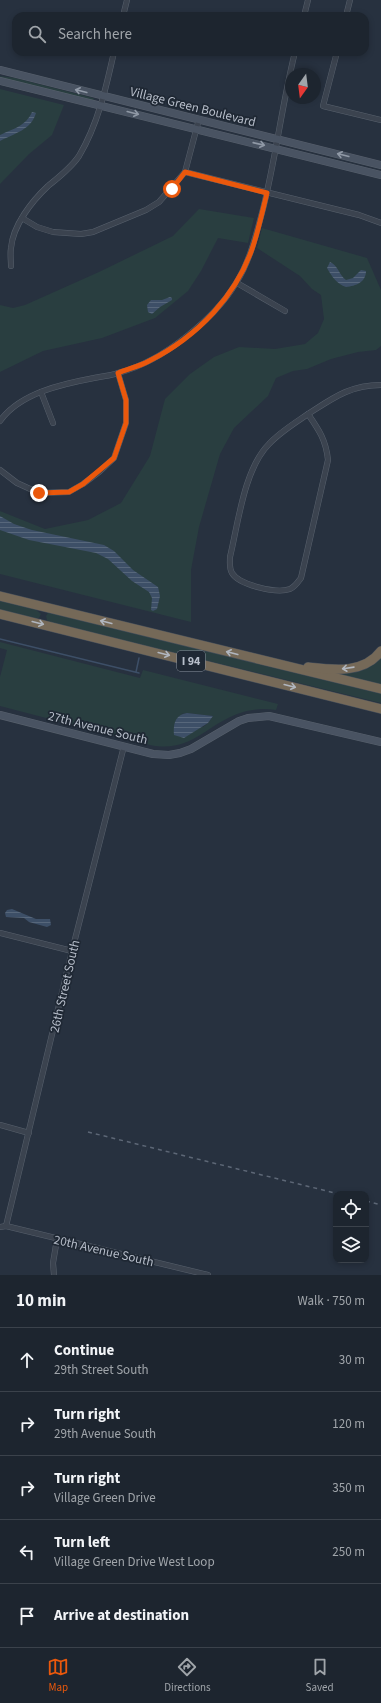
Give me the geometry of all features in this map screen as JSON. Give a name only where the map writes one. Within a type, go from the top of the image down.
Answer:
[{"type":"highway","name":"I 94","points":[[0,596],[381,690]]},
{"type":"highway","name":"I 94","points":[[0,614],[381,709]]},
{"type":"highway","points":[[270,663],[338,670],[362,666],[377,657],[381,651]]},
{"type":"street","points":[[124,12],[127,0]]},
{"type":"street","points":[[305,12],[308,0]]},
{"type":"street","points":[[347,12],[350,0]]},
{"type":"street","points":[[10,266],[11,246],[16,228],[22,218],[38,196],[78,158],[89,139],[102,105],[113,56]]},
{"type":"street","points":[[0,421],[7,411],[19,402],[41,392],[71,383],[118,373],[149,362],[172,348],[203,324],[220,307],[237,283],[254,244],[267,193],[294,56]]},
{"type":"street","points":[[336,56],[323,106],[381,120]]},
{"type":"street","name":"Village Green Boulevard","points":[[0,70],[381,165]]},
{"type":"street","name":"Village Green Boulevard","points":[[0,81],[381,174]]},
{"type":"street","points":[[22,218],[37,227],[53,232],[81,234],[93,232],[146,210],[159,202],[185,172],[199,119]]},
{"type":"street","points":[[185,172],[359,215],[381,223]]},
{"type":"street","points":[[237,283],[284,311]]},
{"type":"street","points":[[0,470],[17,482],[39,493],[69,492],[83,484],[98,472],[114,458],[126,423],[126,400],[118,373]]},
{"type":"street","points":[[308,414],[324,436],[328,460],[301,578],[296,585],[284,590],[276,590],[243,582],[236,578],[231,572],[230,562],[250,474],[260,455],[268,444],[308,414],[341,392],[355,387],[381,385]]},
{"type":"street","points":[[41,392],[53,423]]},
{"type":"street","name":"27th Avenue South","points":[[0,715],[153,754],[169,755],[191,749],[239,721],[248,718],[269,716],[381,742]]},
{"type":"street","name":"26th Street South","points":[[6,1226],[72,951],[124,746]]},
{"type":"street","points":[[0,933],[72,951]]},
{"type":"street","points":[[0,1125],[29,1133]]},
{"type":"street","name":"20th Avenue South","points":[[0,1227],[6,1226],[208,1275]]},
{"type":"street","points":[[54,1275],[53,1263],[58,1239]]},
{"type":"green space","points":[[0,76],[15,78],[94,99],[93,101],[0,78]]},
{"type":"green space","points":[[0,89],[64,105],[52,135],[29,154],[0,184]]},
{"type":"green space","points":[[199,209],[254,218],[248,243],[218,238],[201,271],[188,291],[155,318],[102,338],[43,351],[0,372],[0,305],[13,308],[25,305],[99,272],[173,236]]},
{"type":"green space","points":[[262,228],[367,258],[381,290],[381,346],[376,350],[358,352],[331,359],[307,369],[293,371],[276,378],[268,396],[234,428],[220,454],[199,527],[191,570],[191,622],[0,574],[0,511],[45,529],[88,520],[121,503],[150,456],[165,399],[190,374],[214,357],[239,347],[275,349],[305,344],[318,333],[324,319],[321,295],[312,289],[300,276],[257,248]]},
{"type":"green space","points":[[0,600],[35,609],[41,614],[39,618],[34,618],[0,610]]},
{"type":"green space","points":[[48,613],[381,693],[381,703],[52,623],[47,620],[46,616]]},
{"type":"green space","points":[[0,642],[140,678],[143,670],[278,704],[276,710],[256,709],[237,714],[225,719],[186,742],[164,746],[150,745],[0,706],[0,677],[7,650],[0,648]],"holes":[[[187,713],[213,716],[203,727],[181,714]]]},
{"type":"green space","points":[[381,656],[381,685],[334,674]]},
{"type":"water","points":[[32,112],[36,113],[34,119],[26,127],[0,141],[0,135],[23,124]]},
{"type":"water","points":[[330,262],[335,265],[346,280],[353,278],[361,270],[366,271],[366,275],[360,283],[353,286],[343,286],[335,280],[327,268]]},
{"type":"water","points":[[170,297],[172,300],[152,314],[148,312],[147,305],[151,300],[162,300]]},
{"type":"water","points":[[0,516],[14,524],[32,530],[104,545],[114,551],[133,570],[158,587],[160,596],[157,609],[153,611],[151,610],[152,598],[149,592],[132,581],[108,559],[96,553],[29,540],[0,530]]},
{"type":"water","points":[[187,713],[213,716],[208,723],[184,738],[174,735],[174,727],[177,718]]},
{"type":"water","points":[[12,909],[36,919],[50,919],[51,925],[47,927],[29,922],[24,918],[6,917],[5,913],[7,910]]},
{"type":"waterway","points":[[0,639],[139,673]]},
{"type":"waterway","points":[[136,672],[139,658]]},
{"type":"railway","points":[[88,1132],[333,1193]]},
{"type":"railway","points":[[369,1202],[381,1205]]},
{"type":"route","points":[[39,493],[69,492],[83,484],[114,458],[126,423],[126,400],[118,373],[149,362],[172,348],[203,324],[220,307],[237,283],[254,244],[267,193],[185,172],[172,189]]}]
